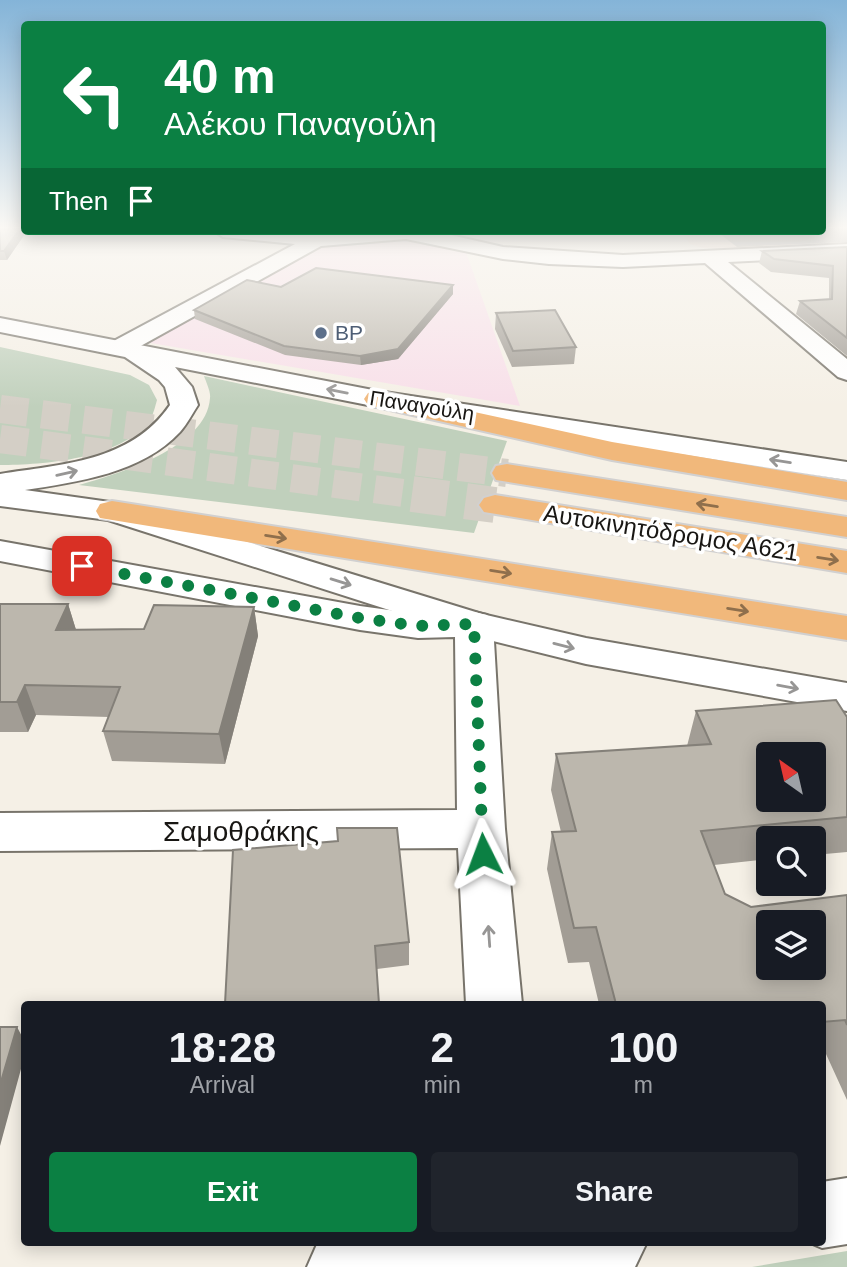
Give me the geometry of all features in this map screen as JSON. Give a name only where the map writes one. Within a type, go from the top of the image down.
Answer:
[{"type":"highway","points":[[378,399],[534,436],[847,491]]},
{"type":"highway","name":"Αυτοκινητόδρομος Α621","points":[[507,472],[847,527]]},
{"type":"highway","name":"Αυτοκινητόδρομος Α621","points":[[495,505],[847,562]]},
{"type":"highway","points":[[112,511],[847,628]]},
{"type":"street","points":[[119,348],[230,288]]},
{"type":"street","points":[[739,288],[847,372]]},
{"type":"street","name":"Παναγούλη","points":[[0,325],[378,399],[847,471]]},
{"type":"street","points":[[0,483],[93,467],[148,444],[168,431],[184,405],[182,391],[175,380],[145,359],[119,348]]},
{"type":"street","points":[[0,496],[112,511],[474,624],[586,651],[847,697]]},
{"type":"street","points":[[0,551],[360,618],[418,626],[474,624]]},
{"type":"street","points":[[474,624],[481,829],[494,1001]]},
{"type":"street","name":"Σαμοθράκης","points":[[0,832],[481,829]]},
{"type":"street","points":[[826,1214],[847,1211]]},
{"type":"street","points":[[342,1267],[511,1255],[582,1246]]},
{"type":"shaded area","points":[[230,288],[479,288],[520,406],[139,341]]},
{"type":"green space","points":[[0,347],[130,375],[149,385],[157,400],[152,417],[136,434],[101,452],[59,461],[0,465]]},
{"type":"green space","points":[[204,376],[507,441],[474,533],[79,485],[158,456],[194,431],[205,416],[210,398]]},
{"type":"green space","points":[[847,1251],[847,1267],[752,1267]]},
{"type":"building","points":[[233,288],[450,288],[398,349],[360,356],[284,346],[194,310]]},
{"type":"building","points":[[832,288],[847,288],[847,338],[800,301],[832,299]]},
{"type":"building","points":[[555,310],[576,347],[513,351],[496,313]]},
{"type":"building","points":[[0,604],[68,604],[56,630],[144,629],[154,605],[254,607],[219,734],[103,731],[120,687],[25,685],[17,702],[0,702]]},
{"type":"building","points":[[836,700],[847,717],[847,817],[701,831],[725,894],[751,907],[847,895],[847,1025],[845,1020],[826,1022],[826,1001],[615,1001],[596,927],[574,928],[552,832],[576,831],[556,754],[711,744],[696,711]]},
{"type":"building","points":[[337,828],[397,828],[409,942],[375,946],[379,1001],[225,1001],[233,850],[338,841]]},
{"type":"building","points":[[0,1027],[17,1027],[0,1085]]},
{"type":"tunnel","points":[[0,409],[507,473]]},
{"type":"tunnel","points":[[0,439],[425,496]]},
{"type":"tunnel","points":[[412,494],[495,505]]},
{"type":"place","name":"BP","points":[[321,333]]},
{"type":"route","points":[[82,566],[360,618],[418,626],[474,624],[483,854]]}]
